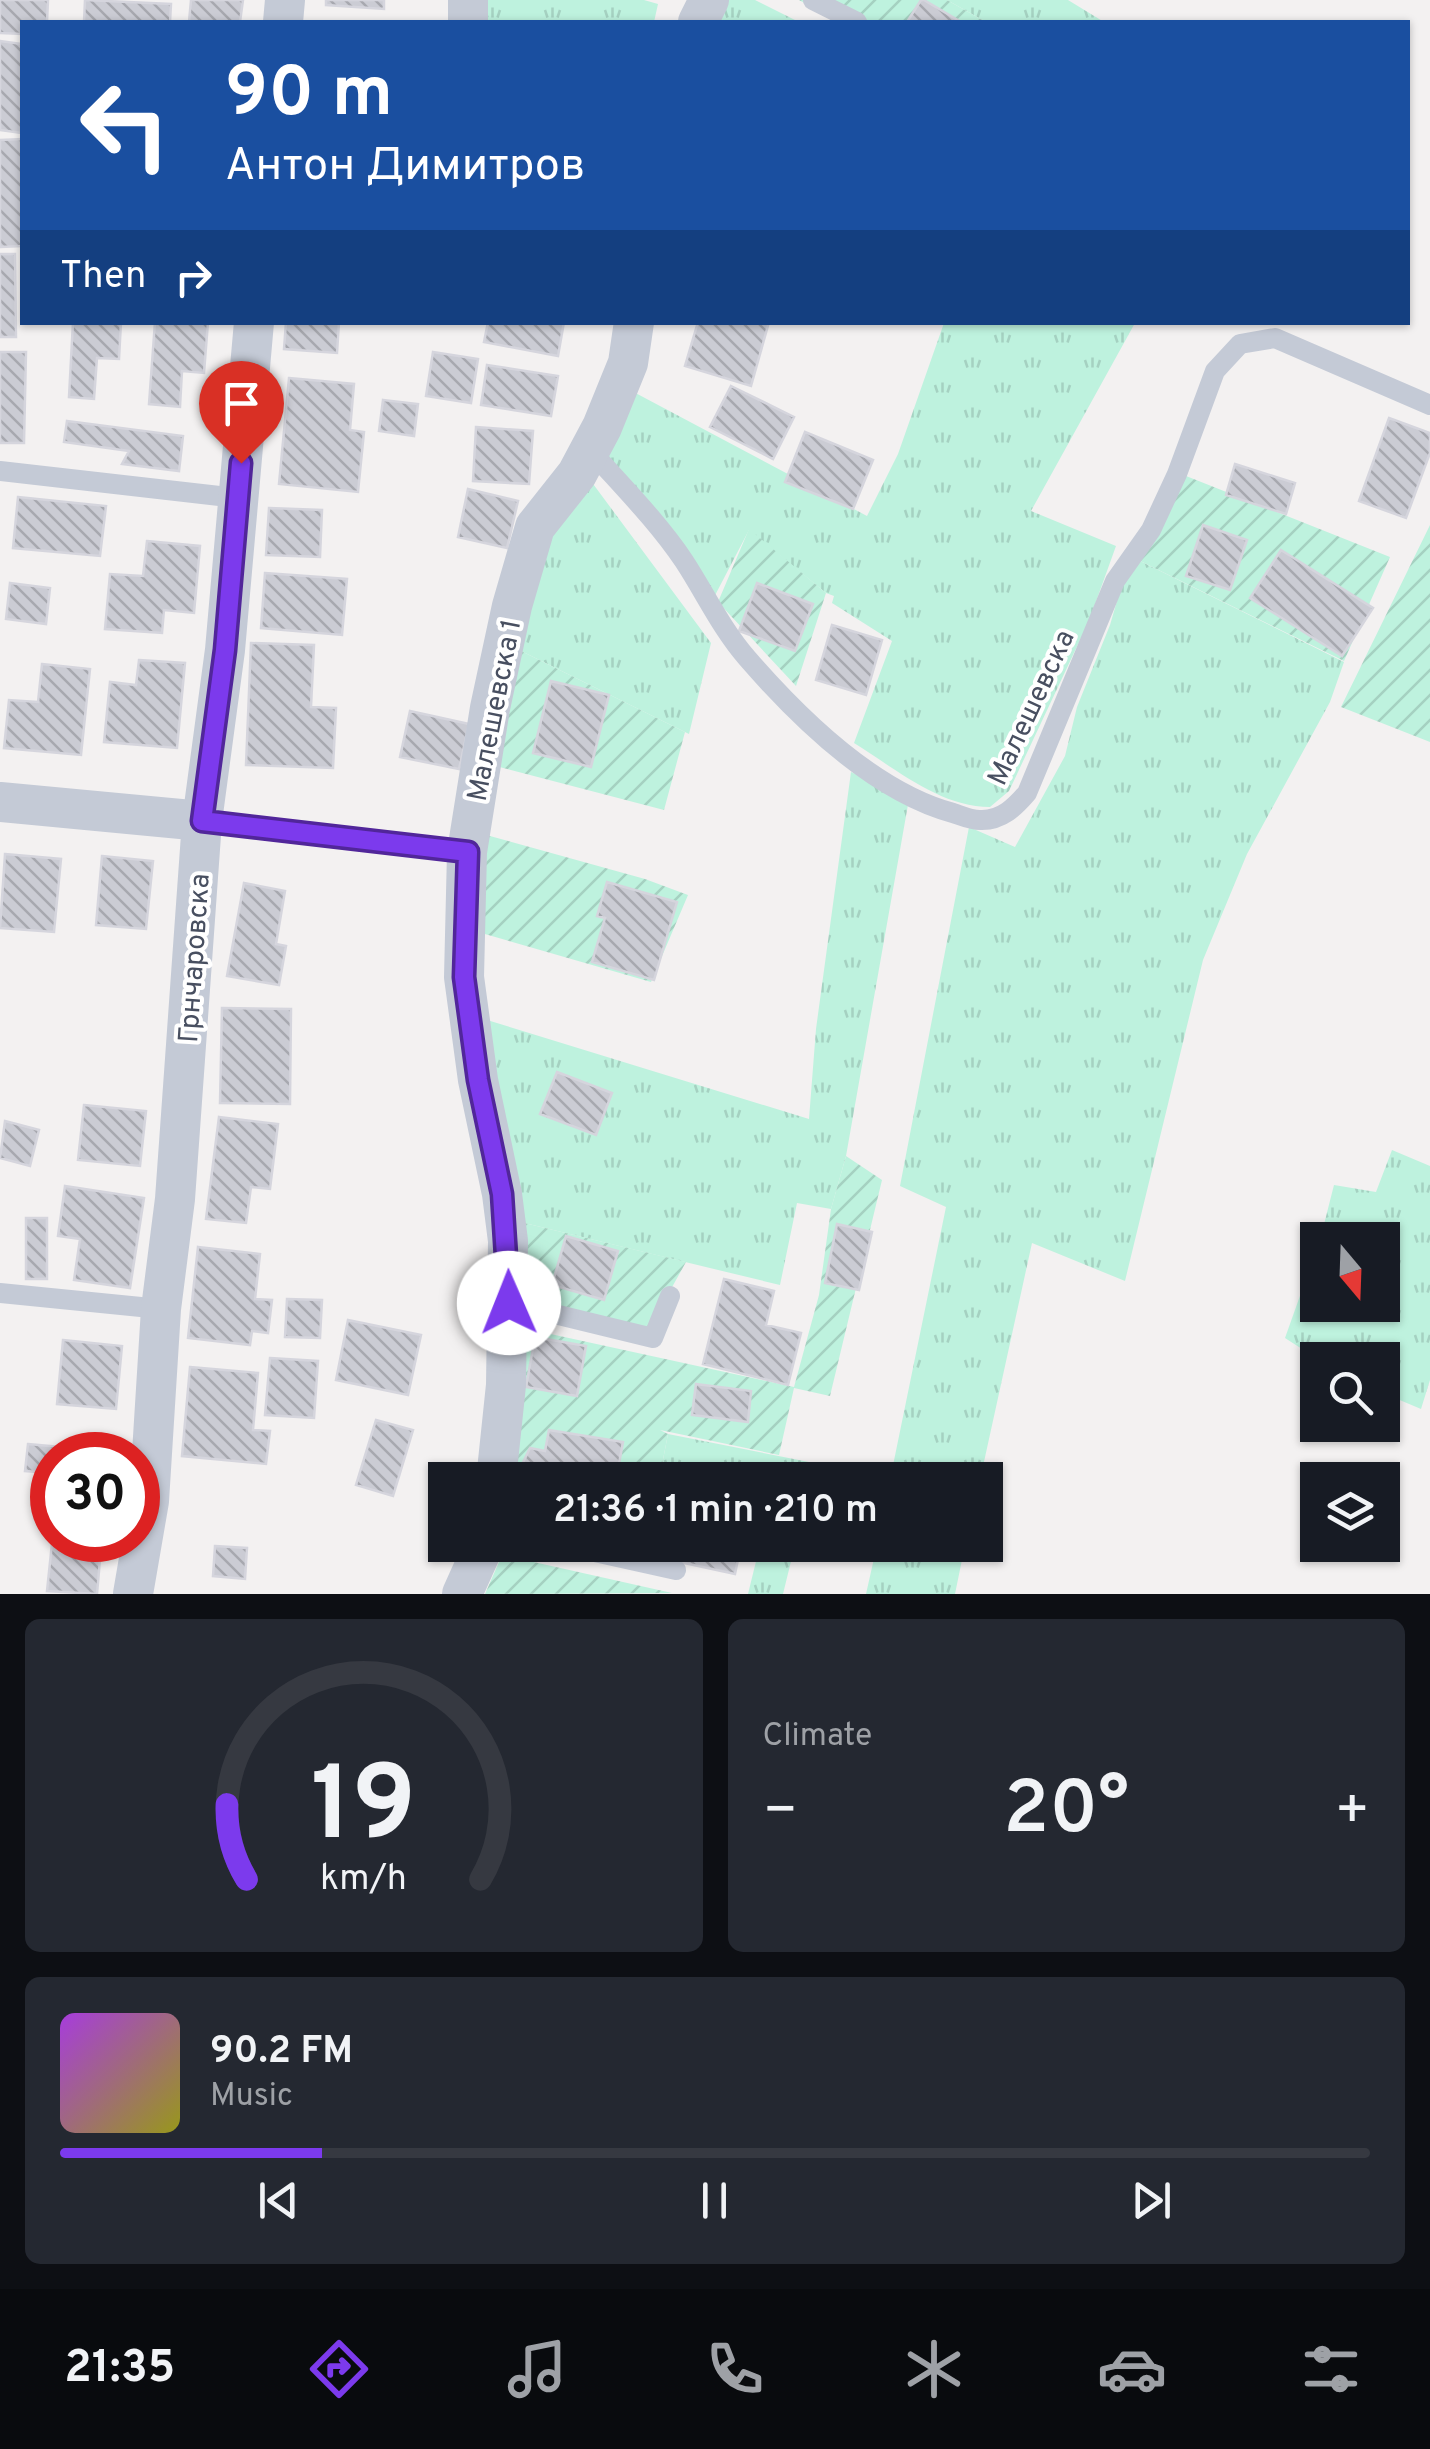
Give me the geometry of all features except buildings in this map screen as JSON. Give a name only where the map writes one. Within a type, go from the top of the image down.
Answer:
[{"type":"street","name":"Грнчаровска","points":[[133,1594],[149,1501],[202,821],[225,650],[254,325]]},
{"type":"street","name":"Малешевска 1","points":[[497,1462],[509,1303],[502,1194],[478,1080],[464,977],[468,852],[490,708],[512,606],[535,526],[577,474],[602,428],[628,363],[634,325]]},
{"type":"street","points":[[0,802],[202,821]]},
{"type":"street","points":[[462,1594],[476,1562]]},
{"type":"lane","points":[[813,0],[853,20]]},
{"type":"lane","name":"Малешевска","points":[[590,450],[684,560],[714,613],[745,656],[790,702],[870,773],[901,793],[980,821],[997,818],[1027,794],[1115,581],[1151,530],[1177,474],[1215,370],[1240,344],[1275,338],[1430,404]]},
{"type":"lane","points":[[0,472],[238,498]]},
{"type":"lane","points":[[202,821],[468,852]]},
{"type":"lane","points":[[0,1294],[161,1309]]},
{"type":"lane","points":[[509,1303],[652,1338],[670,1296]]},
{"type":"lane","points":[[640,1562],[676,1570]]},
{"type":"green space","points":[[482,0],[644,0],[658,4],[654,20],[485,20]]},
{"type":"green space","points":[[715,0],[755,0],[795,20],[704,20]]},
{"type":"green space","points":[[799,0],[947,0],[982,20],[835,20]]},
{"type":"green space","points":[[947,0],[1068,0],[1101,20],[982,20]]},
{"type":"green space","points":[[943,325],[1134,325],[1031,511],[1116,546],[1089,621],[1009,791],[990,807],[936,794],[854,743],[892,641],[832,603],[834,596],[749,530],[710,605],[594,456],[628,389],[867,516],[898,454]]},
{"type":"green space","points":[[582,469],[711,643],[689,734],[509,645],[547,525]]},
{"type":"green space","points":[[1176,472],[1390,557],[1344,661],[1130,556]]},
{"type":"green space","points":[[1430,525],[1430,742],[1341,707]]},
{"type":"green space","points":[[749,529],[826,593],[796,686],[718,602]]},
{"type":"green space","points":[[1130,556],[1344,662],[1330,702],[1247,854],[1203,960],[1125,1281],[1032,1243],[984,1462],[894,1462],[946,1207],[900,1186],[969,827],[1015,847],[1065,756],[1077,707],[1110,625]]},
{"type":"green space","points":[[509,645],[685,732],[664,810],[488,764]]},
{"type":"green space","points":[[851,772],[909,799],[846,1156],[831,1209],[797,1203],[780,1285],[512,1220],[474,1016],[809,1119],[816,1029]]},
{"type":"green space","points":[[479,833],[645,879],[688,895],[651,982],[471,930]]},
{"type":"green space","points":[[1392,1150],[1430,1166],[1430,1380],[1421,1409],[1400,1400],[1400,1342],[1300,1342],[1300,1348],[1285,1338],[1300,1296],[1300,1322],[1400,1322],[1400,1222],[1325,1222],[1334,1185],[1376,1192]]},
{"type":"green space","points":[[846,1156],[882,1180],[830,1396],[794,1388],[779,1455],[660,1430],[668,1434],[663,1462],[505,1462],[523,1328],[794,1387],[819,1295],[831,1209]]},
{"type":"green space","points":[[512,1220],[686,1262],[646,1334],[517,1306]]},
{"type":"green space","points":[[668,1434],[809,1462],[663,1462]]},
{"type":"green space","points":[[499,1562],[533,1562],[672,1593],[485,1594]]},
{"type":"green space","points":[[756,1562],[791,1562],[783,1594],[748,1594]]},
{"type":"green space","points":[[873,1562],[962,1562],[955,1594],[866,1594]]},
{"type":"route","points":[[241,463],[225,650],[202,821],[468,852],[464,977],[478,1080],[502,1194],[509,1303]]}]
